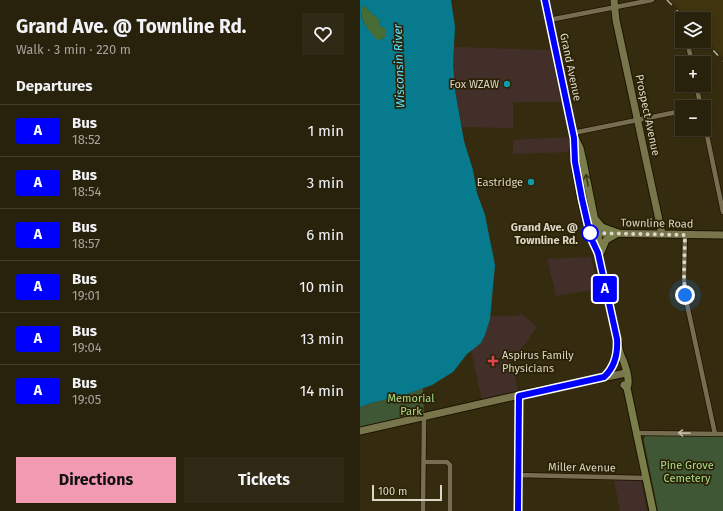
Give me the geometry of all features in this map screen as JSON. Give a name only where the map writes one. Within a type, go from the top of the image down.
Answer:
[{"type":"main road","name":"Grand Avenue","points":[[545,0],[574,136],[574,154],[577,172],[594,233],[620,353],[619,360],[624,373],[624,384],[627,388],[653,511]]},
{"type":"main road","name":"Grand Avenue","points":[[574,136],[581,150],[594,218],[594,233]]},
{"type":"main road","points":[[594,218],[602,227],[618,233]]},
{"type":"main road","points":[[598,255],[606,240],[618,233]]},
{"type":"street","points":[[549,20],[615,4],[652,0]]},
{"type":"street","name":"Prospect Avenue","points":[[615,4],[662,234]]},
{"type":"street","points":[[574,136],[675,112]]},
{"type":"street","points":[[707,136],[723,212]]},
{"type":"street","name":"Townline Road","points":[[594,233],[723,235]]},
{"type":"street","points":[[685,235],[685,295],[714,434]]},
{"type":"street","points":[[604,377],[611,371],[614,365],[617,340]]},
{"type":"street","points":[[360,431],[624,373]]},
{"type":"street","points":[[518,511],[519,396]]},
{"type":"street","points":[[423,511],[424,417]]},
{"type":"street","points":[[637,433],[723,434]]},
{"type":"street","points":[[424,462],[447,462],[450,465],[450,511]]},
{"type":"street","name":"Miller Avenue","points":[[518,475],[646,478]]},
{"type":"shaded area","points":[[670,0],[723,0],[723,57],[711,44],[711,12],[681,12]]},
{"type":"shaded area","points":[[454,47],[550,50],[561,102],[513,102],[513,128],[462,127],[455,90],[453,64]]},
{"type":"shaded area","points":[[568,137],[571,152],[513,154],[513,140]]},
{"type":"shaded area","points":[[591,257],[598,289],[556,296],[547,259]]},
{"type":"shaded area","points":[[521,313],[537,327],[512,361],[518,393],[482,401],[471,350],[481,343],[485,335],[490,316],[518,316]]},
{"type":"shaded area","points":[[614,480],[641,481],[647,511],[620,511]]},
{"type":"green space","points":[[365,6],[379,19],[380,26],[385,28],[385,37],[380,40],[376,40],[363,21],[361,7]]},
{"type":"green space","name":"Memorial Park","points":[[423,388],[424,414],[360,428],[360,407]]},
{"type":"green space","name":"Pine Grove Cemetery","points":[[647,434],[723,436],[723,511],[658,511],[644,441]]},
{"type":"water","name":"Wisconsin River","points":[[360,0],[451,0],[455,27],[453,64],[455,90],[464,141],[473,170],[477,193],[485,215],[495,265],[490,319],[481,343],[467,354],[453,372],[432,385],[404,395],[360,407]],"holes":[[[365,6],[379,19],[380,26],[385,28],[385,37],[380,40],[376,39],[365,25],[361,8]]]},
{"type":"railway","points":[[667,0],[678,12]]},
{"type":"railway","points":[[711,48],[723,61]]},
{"type":"bus line","name":"A","points":[[518,511],[519,396],[604,377],[613,367],[617,348],[617,339],[598,253],[591,238],[586,220],[575,162],[574,138],[545,0]]},
{"type":"place","name":"Fox WZAW","points":[[507,84]]},
{"type":"place","name":"Eastridge","points":[[531,182]]},
{"type":"place","name":"Grand Ave. @ Townline Rd.","points":[[590,233]]},
{"type":"place","name":"Aspirus Family Physicians","points":[[493,361]]},
{"type":"route","points":[[590,233],[685,235],[685,295]]}]
